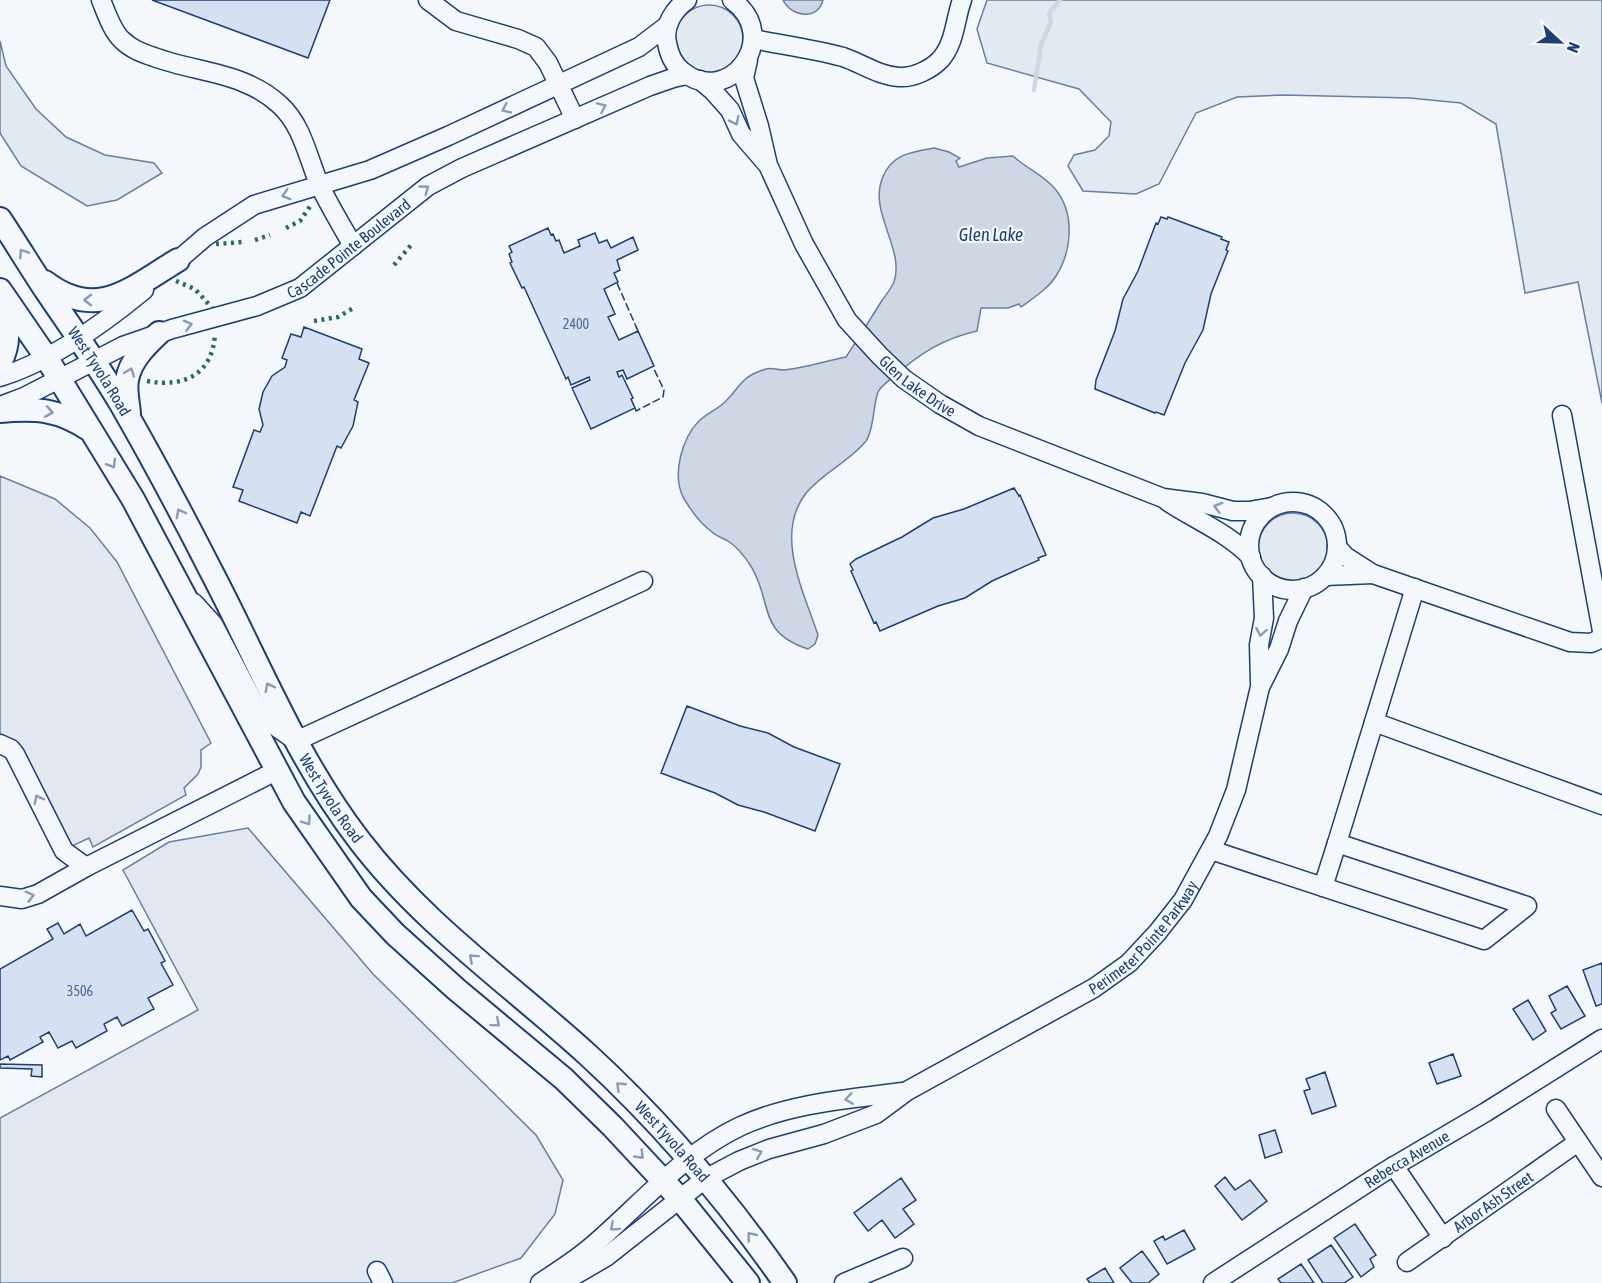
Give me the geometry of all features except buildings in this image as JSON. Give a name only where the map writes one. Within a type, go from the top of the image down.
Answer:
[{"type":"main road","name":"West Tyvola Road","points":[[0,219],[79,337],[130,421],[210,569],[296,741],[357,838],[387,876],[423,912],[477,962],[587,1055],[639,1105],[705,1179],[761,1248],[785,1283]]},
{"type":"main road","points":[[37,276],[61,294],[77,300],[101,300],[120,295],[178,260]]},
{"type":"main road","name":"West Tyvola Road","points":[[0,290],[46,357],[133,499],[294,802],[361,897],[388,927],[456,989],[564,1079],[664,1181],[748,1283]]},
{"type":"main road","points":[[0,304],[8,325],[7,340],[0,363]]},
{"type":"main road","points":[[130,421],[126,381],[132,365],[159,333]]},
{"type":"main road","points":[[0,411],[23,409],[50,411],[71,418],[92,432]]},
{"type":"main road","points":[[276,771],[290,772],[299,777],[354,855],[387,876]]},
{"type":"street","points":[[101,0],[120,39],[135,50],[171,63],[240,79],[258,88],[280,105],[291,118],[304,143],[320,184],[353,246]]},
{"type":"street","points":[[428,0],[456,21],[516,38],[536,47],[542,53],[575,119]]},
{"type":"street","points":[[0,377],[22,370],[79,337],[140,292],[205,237],[254,204],[370,170],[559,85],[639,47],[668,25],[674,12],[687,0]]},
{"type":"street","points":[[732,0],[741,7],[750,20],[753,39],[839,56],[900,78],[921,73],[939,60],[948,49],[962,0]]},
{"type":"street","name":"Glen Lake Drive","points":[[668,25],[666,40],[670,55],[677,67],[713,91],[730,111],[741,134],[768,165]]},
{"type":"street","name":"Glen Lake Drive","points":[[753,39],[744,78],[768,165],[804,244],[847,320],[880,356],[904,379],[930,398],[979,426],[1163,498],[1194,519],[1238,543],[1251,557]]},
{"type":"street","name":"Cascade Pointe Boulevard","points":[[0,406],[24,397],[123,346],[159,333],[257,306],[300,288],[428,186],[462,168],[650,86],[673,78],[714,81],[727,78],[748,60]]},
{"type":"street","points":[[1562,415],[1602,631]]},
{"type":"street","name":"Glen Lake Drive","points":[[1163,498],[1202,503],[1233,511],[1249,512],[1272,507]]},
{"type":"street","points":[[1287,503],[1301,503],[1316,508],[1327,518],[1335,532],[1337,547],[1334,562],[1325,576],[1317,583],[1291,590],[1277,587],[1256,570],[1249,544],[1252,530],[1260,517],[1272,507],[1287,503]]},
{"type":"street","points":[[1337,547],[1345,556],[1373,574],[1570,642],[1592,643],[1602,638]]},
{"type":"street","points":[[1325,576],[1373,574]]},
{"type":"street","name":"Perimeter Pointe Parkway","points":[[1260,687],[1259,645],[1264,618],[1262,576]]},
{"type":"street","points":[[178,585],[213,624],[257,708],[269,722],[296,741],[643,581]]},
{"type":"street","name":"Perimeter Pointe Parkway","points":[[553,1283],[575,1275],[606,1257],[705,1179],[739,1161],[769,1149],[824,1134],[876,1114],[907,1091],[1094,988],[1129,963],[1183,900],[1211,850],[1236,790],[1260,687],[1279,649],[1287,624],[1304,588]]},
{"type":"street","points":[[1323,887],[1415,588]]},
{"type":"street","points":[[1374,722],[1602,805]]},
{"type":"street","points":[[0,744],[11,749],[15,754],[64,851],[86,867]]},
{"type":"street","points":[[0,896],[13,899],[30,897],[276,771]]},
{"type":"street","points":[[1211,850],[1484,940],[1527,906],[1337,843]]},
{"type":"street","points":[[57,883],[64,851]]},
{"type":"street","name":"Rebecca Avenue","points":[[1214,1283],[1394,1166],[1486,1112],[1602,1038]]},
{"type":"street","name":"Perimeter Pointe Parkway","points":[[540,1283],[592,1246],[688,1159],[722,1136],[764,1117],[802,1107],[907,1091]]},
{"type":"street","points":[[1556,1109],[1602,1177]]},
{"type":"street","name":"Arbor Ash Street","points":[[1407,1262],[1578,1142]]},
{"type":"street","points":[[1394,1166],[1443,1238]]},
{"type":"street","points":[[844,1283],[903,1258]]},
{"type":"shaded area","points":[[987,0],[1602,0],[1602,403],[1578,282],[1525,293],[1496,124],[1461,103],[1410,98],[1283,95],[1237,97],[1196,113],[1159,184],[1136,194],[1083,191],[1068,166],[1074,155],[1095,150],[1109,136],[1111,122],[1079,89],[987,63],[977,29]]},
{"type":"shaded area","points":[[716,5],[728,11],[737,20],[743,32],[741,52],[733,63],[716,73],[702,73],[685,63],[677,52],[675,32],[685,15],[696,7]]},
{"type":"shaded area","points":[[0,41],[6,66],[36,109],[66,137],[105,155],[154,163],[162,173],[117,200],[87,206],[21,166],[0,133]]},
{"type":"shaded area","points":[[0,476],[55,499],[90,528],[117,562],[211,743],[201,750],[201,767],[198,774],[184,788],[186,795],[93,847],[89,838],[70,847],[0,737]]},
{"type":"shaded area","points":[[1293,513],[1312,519],[1322,529],[1328,548],[1322,567],[1312,577],[1293,583],[1274,577],[1264,567],[1258,548],[1264,529],[1274,519]]},
{"type":"shaded area","points":[[248,828],[373,974],[536,1135],[563,1180],[555,1214],[521,1258],[452,1283],[0,1283],[0,1118],[198,1010],[123,870],[169,842]]},
{"type":"water","points":[[783,0],[823,0],[816,11],[804,14],[792,10]]},
{"type":"water","name":"Glen Lake","points":[[934,148],[960,158],[956,161],[959,167],[987,158],[1013,156],[1056,190],[1069,221],[1068,244],[1053,281],[1040,293],[1021,307],[1019,304],[1008,308],[981,308],[977,331],[953,338],[933,348],[913,360],[883,386],[878,392],[871,431],[866,441],[807,492],[797,508],[792,526],[792,544],[799,582],[818,635],[815,644],[808,649],[792,642],[773,625],[758,581],[747,560],[731,543],[708,529],[683,497],[678,478],[680,457],[688,437],[699,421],[722,404],[751,375],[768,368],[792,369],[846,357],[894,282],[895,257],[880,205],[879,192],[882,179],[896,159],[910,153]]},
{"type":"waterway","points":[[1034,90],[1041,45],[1051,22],[1049,13],[1060,0]]},
{"type":"hedge","points":[[286,228],[300,221],[311,205]]},
{"type":"hedge","points":[[255,240],[270,235]]},
{"type":"hedge","points":[[216,244],[243,242]]},
{"type":"hedge","points":[[394,265],[412,244]]},
{"type":"hedge","points":[[176,281],[195,289],[212,308]]},
{"type":"hedge","points":[[314,321],[338,317],[355,307]]},
{"type":"hedge","points":[[147,381],[173,382],[185,380],[194,375],[209,359],[215,333]]},
{"type":"fence","points":[[617,283],[638,331]]},
{"type":"fence","points":[[635,408],[636,411],[663,397],[664,390],[653,367]]}]
